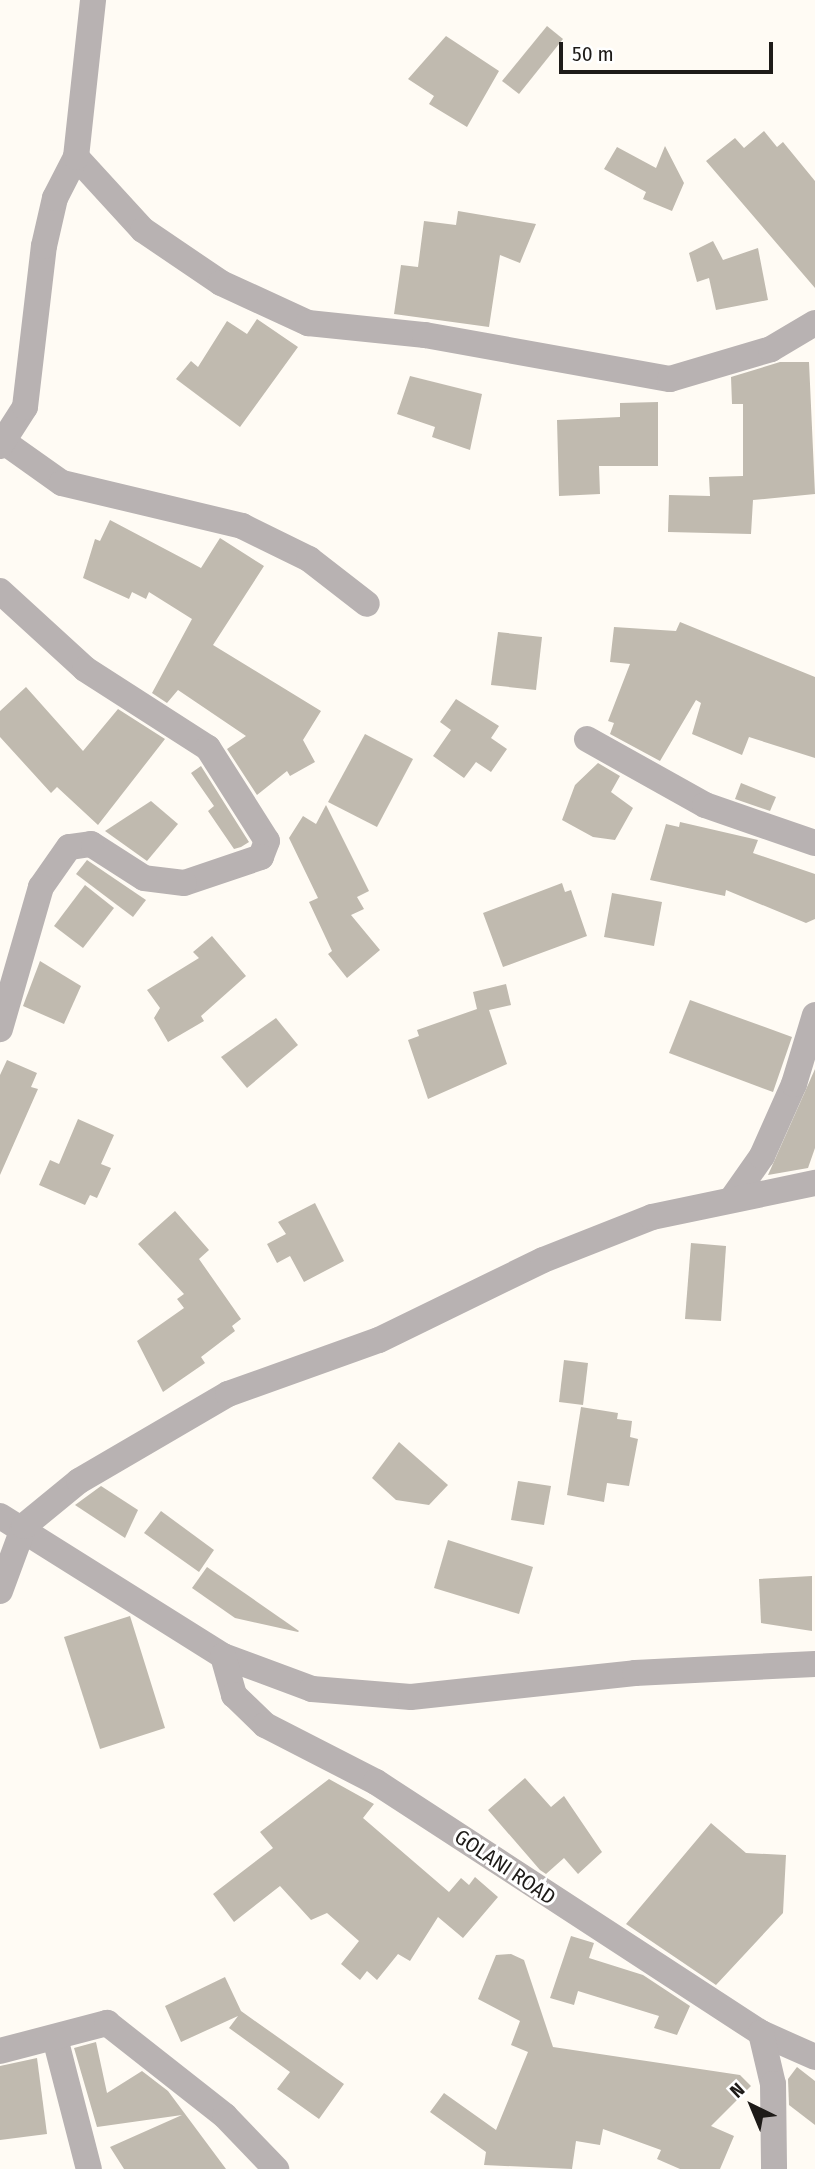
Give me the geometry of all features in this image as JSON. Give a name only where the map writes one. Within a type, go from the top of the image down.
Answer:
[{"type":"street","points":[[93,0],[76,157],[55,198],[44,246],[25,407],[2,444],[62,483],[242,526],[309,559],[367,604]]},
{"type":"street","points":[[76,157],[143,230],[221,283],[308,324],[425,335],[670,379],[771,349],[815,323]]},
{"type":"street","points":[[0,591],[85,668],[208,748],[267,841],[251,862],[184,883],[144,878],[91,844],[69,847],[41,887],[0,1029]]},
{"type":"street","points":[[587,739],[705,805],[815,844]]},
{"type":"street","points":[[734,1196],[762,1156],[794,1084],[815,1015]]},
{"type":"street","points":[[0,1591],[24,1526],[79,1481],[228,1394],[379,1340],[543,1260],[652,1217],[734,1196],[815,1183]]},
{"type":"street","points":[[0,1516],[24,1526],[223,1656],[312,1689],[411,1696],[673,1670],[815,1664]]},
{"type":"street","name":"GOLANI ROAD","points":[[223,1656],[234,1695],[265,1725],[376,1782],[761,2033],[815,2057]]},
{"type":"street","points":[[0,2051],[107,2023],[126,2034],[225,2116],[276,2169]]},
{"type":"street","points":[[761,2033],[773,2084],[775,2169]]},
{"type":"street","points":[[55,2038],[89,2169]]},
{"type":"building","points":[[547,26],[563,39],[519,94],[502,81]]},
{"type":"building","points":[[446,36],[499,71],[467,127],[429,104],[434,96],[408,79]]},
{"type":"building","points":[[764,131],[777,147],[783,142],[815,181],[815,288],[706,161],[735,138],[744,148]]},
{"type":"building","points":[[665,146],[684,183],[672,211],[643,199],[646,192],[604,169],[617,147],[656,168]]},
{"type":"building","points":[[458,211],[536,224],[520,263],[500,255],[489,327],[394,314],[401,265],[418,267],[424,221],[456,225]]},
{"type":"building","points":[[713,241],[723,260],[758,248],[768,300],[716,310],[709,278],[697,282],[689,253]]},
{"type":"building","points":[[257,319],[298,347],[240,427],[176,379],[191,361],[198,367],[227,321],[247,334]]},
{"type":"building","points":[[780,362],[809,362],[815,494],[753,500],[751,534],[668,532],[669,495],[710,496],[709,477],[743,476],[743,404],[732,404],[731,377]]},
{"type":"building","points":[[410,376],[482,394],[470,450],[432,437],[435,427],[397,414]]},
{"type":"building","points":[[658,402],[658,466],[599,466],[600,494],[559,496],[557,420],[620,417],[620,403]]},
{"type":"building","points":[[110,520],[201,568],[220,538],[264,566],[213,645],[321,711],[303,740],[315,762],[290,776],[287,771],[257,795],[227,749],[246,736],[178,690],[167,703],[152,693],[192,619],[149,592],[146,599],[132,592],[129,599],[83,578],[95,539],[100,541]]},
{"type":"building","points":[[680,622],[815,677],[815,758],[749,737],[742,755],[692,734],[701,703],[696,700],[660,761],[610,734],[614,723],[608,721],[630,664],[610,662],[614,627],[676,631]]},
{"type":"building","points":[[498,632],[542,637],[536,690],[491,685]]},
{"type":"building","points":[[26,687],[83,751],[118,709],[165,739],[98,825],[57,787],[51,793],[0,737],[0,711]]},
{"type":"building","points":[[456,699],[499,726],[491,738],[507,749],[491,772],[476,762],[464,778],[433,756],[451,730],[440,722]]},
{"type":"building","points":[[365,734],[413,759],[377,827],[328,802]]},
{"type":"building","points":[[598,763],[620,776],[611,792],[633,808],[615,840],[593,837],[562,820],[575,785]]},
{"type":"building","points":[[201,766],[249,842],[241,847],[234,849],[208,811],[214,806],[191,773]]},
{"type":"building","points":[[741,783],[776,797],[770,811],[735,799]]},
{"type":"building","points":[[151,801],[178,824],[147,861],[105,831]]},
{"type":"building","points":[[326,805],[369,891],[357,897],[364,909],[351,915],[380,950],[347,978],[328,954],[332,951],[309,902],[318,898],[289,838],[303,816],[316,824]]},
{"type":"building","points":[[680,822],[758,840],[753,853],[815,874],[815,919],[806,923],[726,890],[725,896],[650,880],[666,824],[679,827]]},
{"type":"building","points":[[87,860],[146,900],[133,917],[76,874]]},
{"type":"building","points":[[562,883],[565,892],[571,890],[587,936],[503,967],[483,913]]},
{"type":"building","points":[[85,885],[114,908],[83,948],[54,926]]},
{"type":"building","points":[[612,893],[662,902],[654,946],[604,937]]},
{"type":"building","points":[[212,936],[246,976],[201,1016],[204,1021],[168,1042],[154,1018],[160,1008],[147,990],[199,958],[193,952]]},
{"type":"building","points":[[40,961],[81,986],[64,1024],[23,1006]]},
{"type":"building","points":[[506,984],[511,1005],[489,1010],[507,1064],[428,1099],[408,1040],[419,1036],[417,1030],[477,1009],[473,992]]},
{"type":"building","points":[[690,1000],[792,1037],[773,1092],[669,1053]]},
{"type":"building","points":[[276,1018],[298,1045],[247,1088],[221,1057]]},
{"type":"building","points":[[7,1060],[37,1073],[31,1087],[38,1089],[0,1175],[0,1075]]},
{"type":"building","points":[[815,1069],[815,1148],[808,1168],[768,1175]]},
{"type":"building","points":[[78,1119],[114,1135],[101,1164],[111,1168],[97,1198],[90,1195],[85,1205],[39,1185],[50,1160],[59,1164]]},
{"type":"building","points":[[315,1203],[344,1261],[304,1282],[290,1256],[277,1263],[267,1244],[286,1234],[278,1222]]},
{"type":"building","points":[[175,1211],[209,1250],[199,1259],[241,1319],[232,1326],[235,1331],[201,1357],[205,1363],[163,1392],[137,1341],[184,1308],[177,1299],[184,1294],[138,1244]]},
{"type":"building","points":[[691,1243],[726,1246],[721,1321],[685,1319]]},
{"type":"building","points":[[564,1360],[588,1363],[583,1405],[559,1402]]},
{"type":"building","points":[[581,1407],[618,1413],[617,1419],[632,1421],[630,1437],[638,1439],[629,1486],[607,1483],[604,1502],[567,1495]]},
{"type":"building","points":[[399,1442],[448,1485],[429,1505],[396,1500],[372,1478]]},
{"type":"building","points":[[518,1481],[551,1486],[544,1525],[511,1520]]},
{"type":"building","points":[[101,1486],[138,1510],[125,1538],[75,1505]]},
{"type":"building","points":[[161,1511],[214,1550],[199,1572],[144,1533]]},
{"type":"building","points":[[448,1540],[533,1567],[519,1614],[434,1588]]},
{"type":"building","points":[[207,1567],[299,1631],[235,1618],[192,1588]]},
{"type":"building","points":[[812,1576],[812,1631],[761,1623],[759,1579]]},
{"type":"building","points":[[130,1616],[165,1728],[100,1749],[64,1637]]},
{"type":"building","points":[[525,1778],[551,1807],[564,1796],[602,1852],[578,1874],[564,1858],[546,1874],[540,1870],[488,1810]]},
{"type":"building","points":[[329,1779],[374,1804],[363,1818],[449,1892],[461,1878],[469,1885],[475,1877],[498,1897],[463,1938],[438,1917],[410,1961],[398,1954],[377,1980],[367,1971],[360,1980],[341,1964],[359,1941],[327,1913],[311,1920],[280,1886],[234,1922],[213,1894],[273,1848],[260,1832]]},
{"type":"building","points":[[711,1823],[746,1853],[786,1855],[783,1913],[716,1985],[626,1924]]},
{"type":"building","points":[[571,1936],[594,1943],[589,1958],[643,1975],[690,2006],[677,2035],[654,2028],[659,2016],[578,1991],[574,2005],[550,1998]]},
{"type":"building","points":[[511,1954],[524,1960],[553,2047],[740,2075],[751,2086],[711,2126],[734,2136],[720,2169],[680,2169],[657,2159],[661,2150],[603,2129],[600,2145],[576,2141],[572,2169],[484,2165],[486,2152],[430,2112],[444,2093],[496,2130],[528,2052],[511,2045],[520,2021],[478,1999],[496,1955]]},
{"type":"building","points":[[225,1977],[241,2011],[344,2084],[319,2119],[277,2089],[290,2072],[229,2028],[238,2016],[181,2042],[165,2006]]},
{"type":"building","points":[[96,2042],[107,2093],[142,2071],[168,2091],[226,2169],[124,2169],[110,2147],[182,2115],[97,2127],[74,2048]]},
{"type":"building","points":[[37,2058],[47,2134],[0,2140],[0,2066]]},
{"type":"building","points":[[797,2067],[815,2081],[815,2125],[789,2105],[788,2079]]}]
